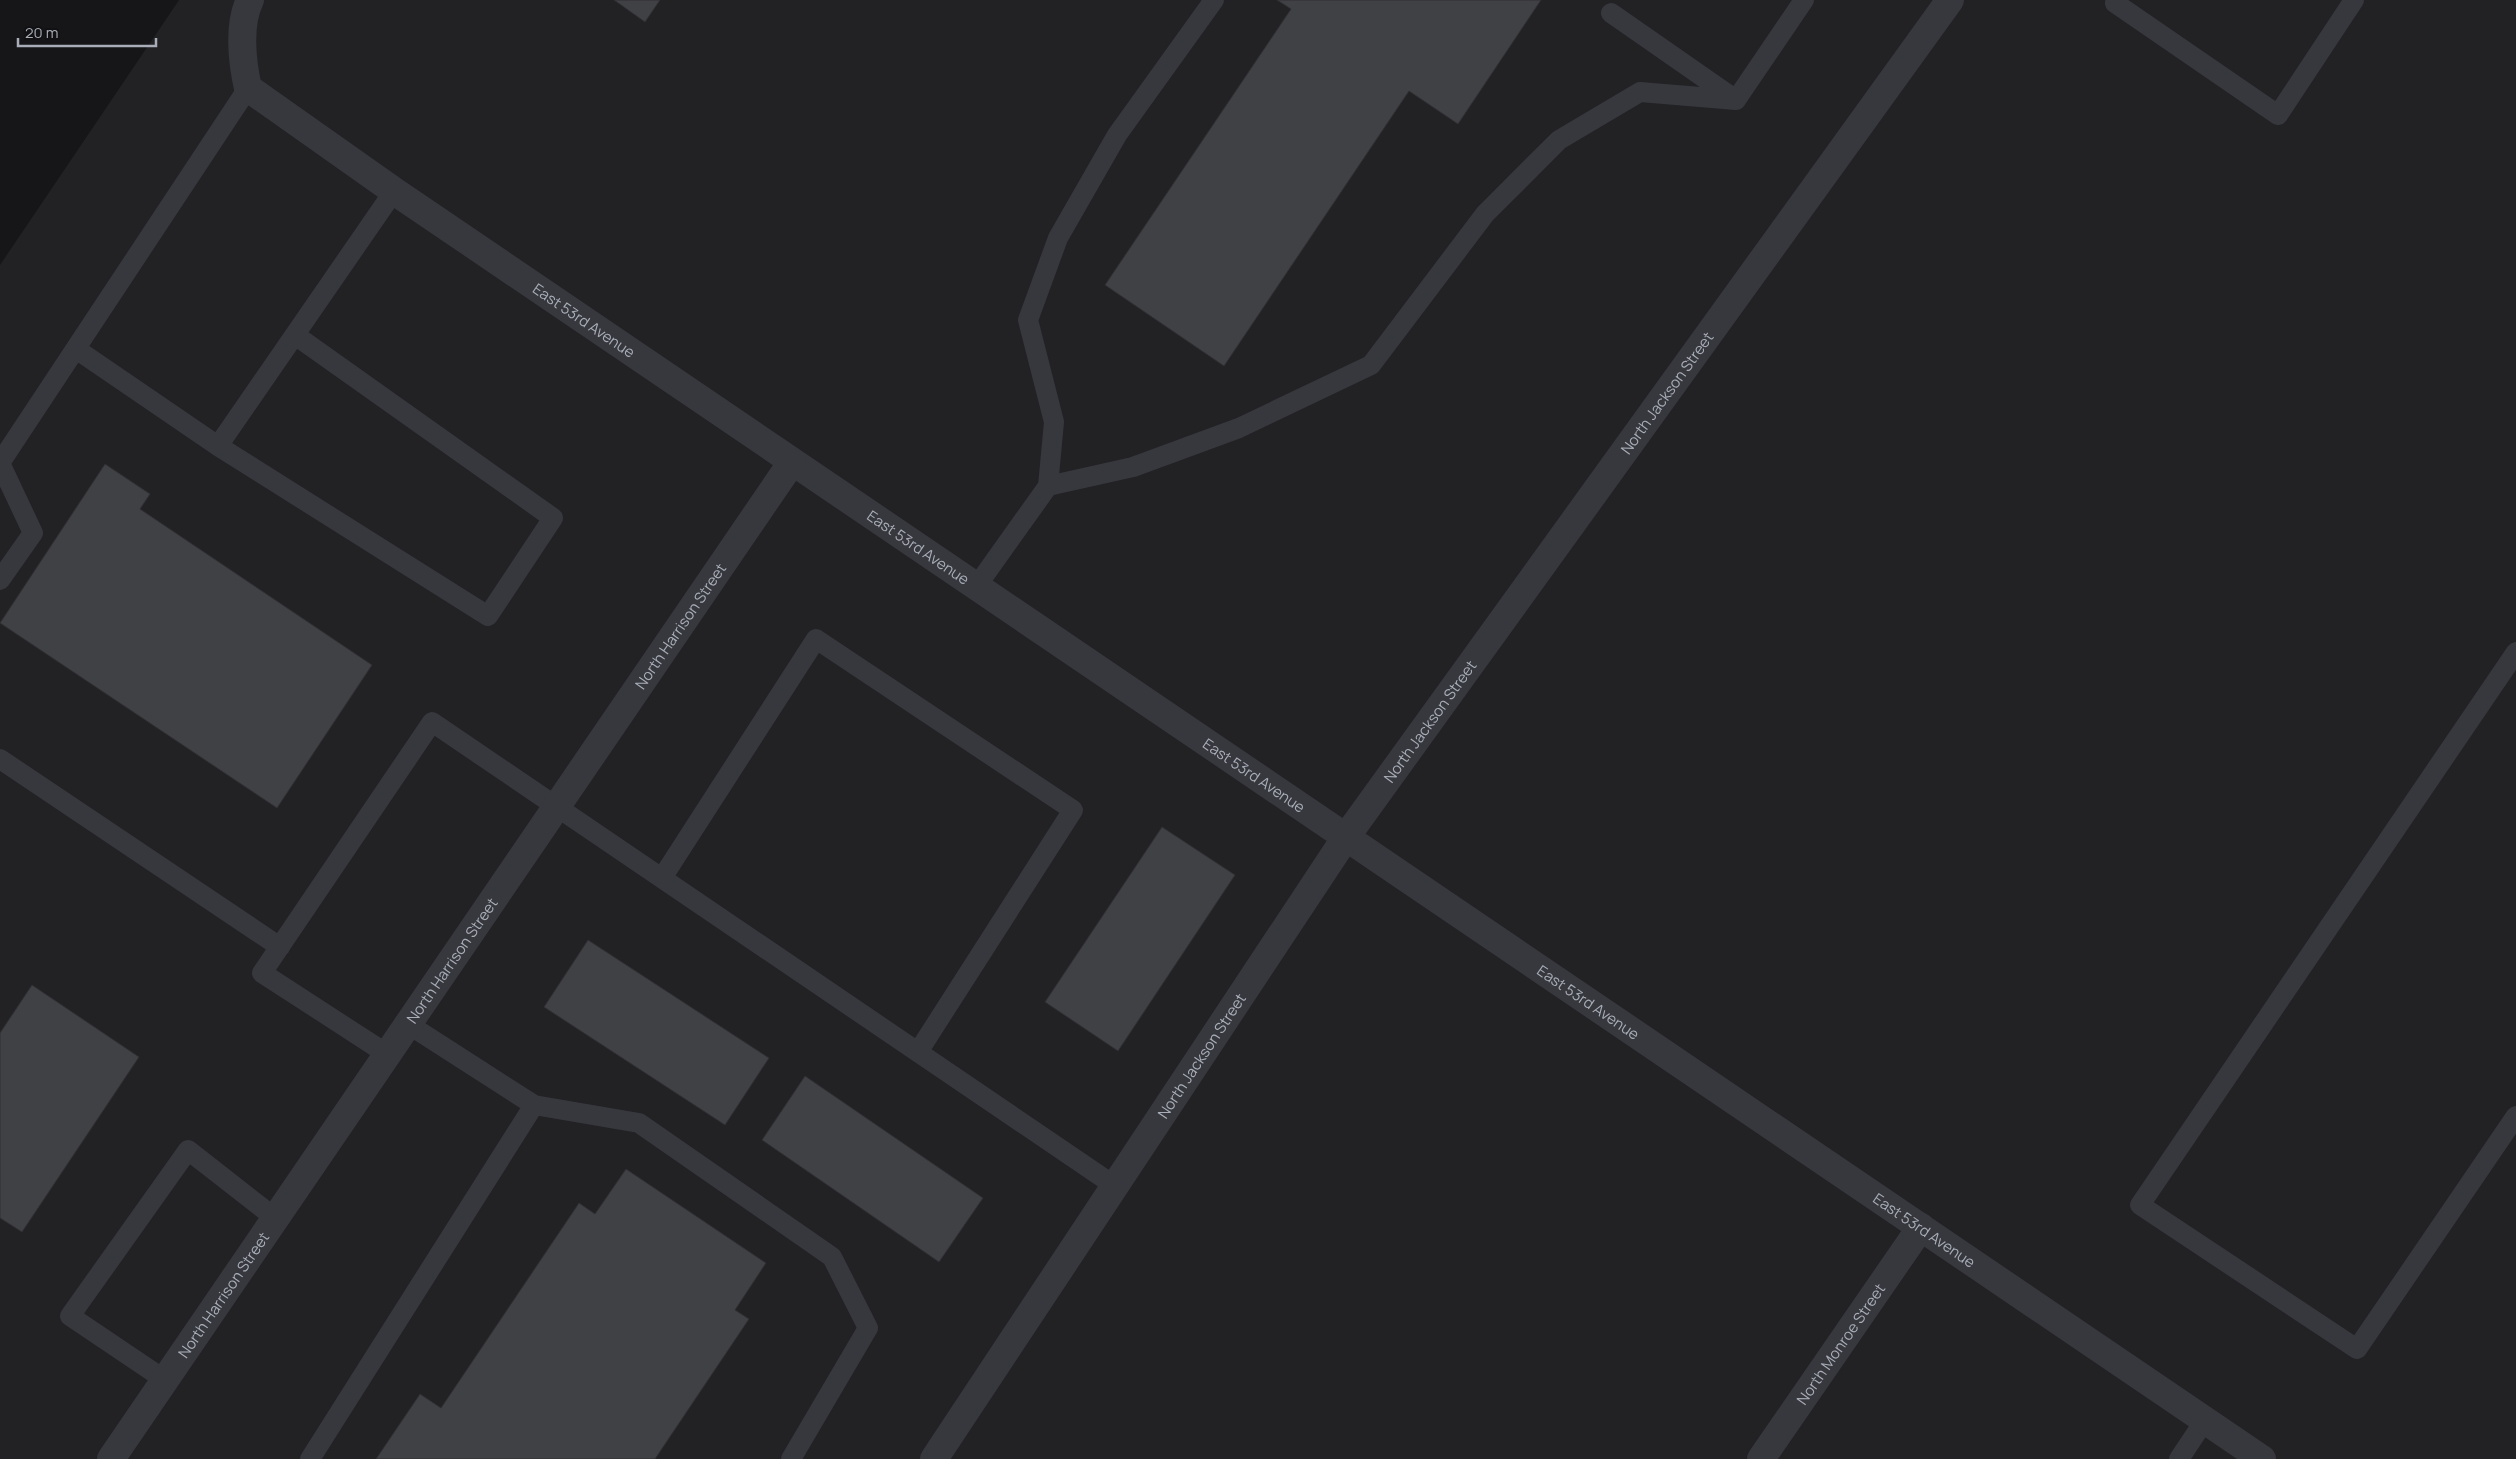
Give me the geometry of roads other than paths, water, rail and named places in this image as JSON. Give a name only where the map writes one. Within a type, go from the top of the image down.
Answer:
[{"type":"street","points":[[248,88],[241,60],[246,8],[250,0]]},
{"type":"street","name":"North Jackson Street","points":[[934,1459],[1346,837],[1950,0]]},
{"type":"street","name":"East 53rd Avenue","points":[[248,88],[394,191],[792,462],[2262,1459]]},
{"type":"street","name":"North Harrison Street","points":[[111,1459],[792,462]]},
{"type":"street","name":"North Monroe Street","points":[[1760,1459],[1921,1227]]},
{"type":"lane","points":[[976,587],[1048,486],[1054,422],[1028,320],[1058,238],[1117,135],[1214,0]]},
{"type":"lane","points":[[1736,100],[1804,0]]},
{"type":"lane","points":[[2117,0],[2115,3],[2278,115],[2354,0]]},
{"type":"lane","points":[[1611,13],[1736,100]]},
{"type":"lane","points":[[0,580],[33,533],[0,463],[248,88]]},
{"type":"lane","points":[[1048,486],[1133,467],[1239,428],[1371,365],[1485,214],[1559,140],[1640,92],[1736,100]]},
{"type":"lane","points":[[218,446],[394,191]]},
{"type":"lane","points":[[76,349],[218,446],[488,616],[553,518],[295,335]]},
{"type":"lane","points":[[662,878],[816,639],[1073,810],[918,1052]]},
{"type":"lane","points":[[2516,652],[2140,1205],[2357,1349],[2516,1116]]},
{"type":"lane","points":[[387,1054],[262,973],[432,722],[1115,1186]]},
{"type":"lane","points":[[0,760],[280,947]]},
{"type":"lane","points":[[408,1024],[534,1105],[639,1123],[832,1257],[868,1328],[791,1459]]},
{"type":"lane","points":[[310,1459],[534,1105]]},
{"type":"lane","points":[[165,1380],[70,1316],[188,1150],[275,1218]]},
{"type":"lane","points":[[2179,1459],[2205,1420]]}]
